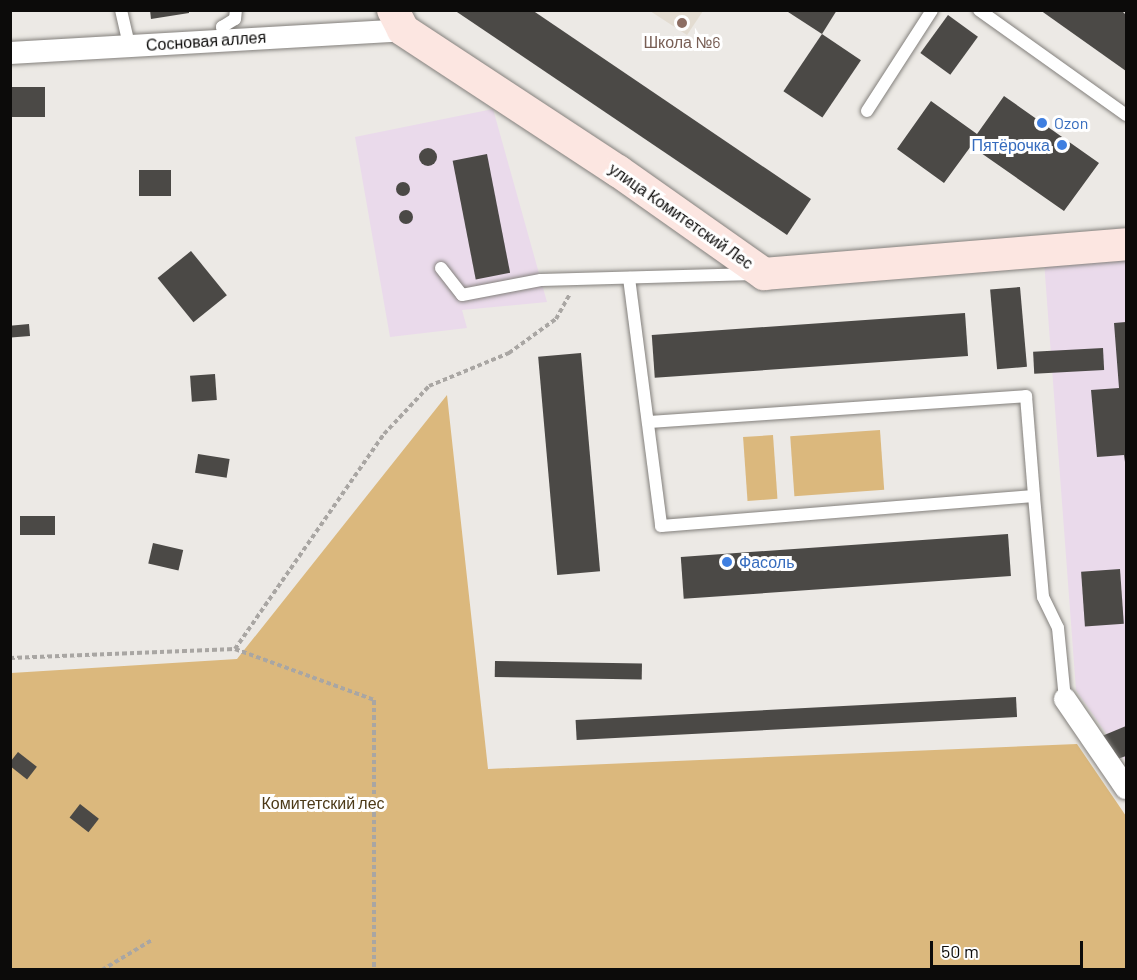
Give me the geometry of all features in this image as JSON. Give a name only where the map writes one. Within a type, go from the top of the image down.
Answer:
[{"type":"street","name":"Сосновая аллея","points":[[10,53],[226,39],[398,20]]},
{"type":"street","name":"улица Комитетский Лес","points":[[398,20],[764,274],[1126,244]]},
{"type":"street","points":[[1065,699],[1126,788]]},
{"type":"lane","points":[[121,10],[129,45]]},
{"type":"lane","points":[[226,39],[222,27],[235,19],[236,10]]},
{"type":"lane","points":[[867,111],[932,10]]},
{"type":"lane","points":[[979,10],[1126,115]]},
{"type":"lane","points":[[441,268],[462,295],[541,280],[764,274]]},
{"type":"lane","points":[[629,278],[661,526],[1034,496]]},
{"type":"lane","points":[[648,422],[1026,396],[1043,597],[1058,628],[1065,699]]},
{"type":"path","points":[[235,649],[384,434],[429,386],[509,353],[556,320],[579,278]]},
{"type":"path","points":[[10,658],[235,649],[374,700],[374,969]]},
{"type":"path","points":[[102,969],[152,940]]},
{"type":"shaded area","name":"Школа №6","points":[[650,11],[703,11],[687,35]]},
{"type":"shaded area","points":[[493,109],[547,302],[462,310],[467,328],[390,337],[355,137]]},
{"type":"shaded area","points":[[1126,254],[1126,762],[1076,690],[1044,261]]},
{"type":"green space","name":"Комитетский лес","points":[[447,395],[488,769],[1077,744],[1126,816],[1126,969],[11,970],[11,673],[237,659]]},
{"type":"green space","points":[[880,430],[884,490],[794,496],[790,436]]},
{"type":"green space","points":[[773,435],[777,499],[748,501],[743,437]]},
{"type":"building","points":[[150,10],[189,10],[189,13],[151,19]]},
{"type":"building","points":[[454,10],[532,10],[811,199],[787,235]]},
{"type":"building","points":[[785,10],[837,10],[822,34]]},
{"type":"building","points":[[1040,10],[1121,10],[1126,15],[1126,71]]},
{"type":"building","points":[[948,15],[978,37],[950,75],[920,53]]},
{"type":"building","points":[[822,34],[861,60],[822,117],[783,91]]},
{"type":"building","points":[[10,87],[45,87],[45,117],[10,117]]},
{"type":"building","points":[[1004,96],[1099,163],[1064,211],[971,146],[944,183],[897,149],[931,101],[977,134]]},
{"type":"building","points":[[428,148],[434,151],[437,157],[434,163],[428,166],[422,163],[419,157],[422,151]]},
{"type":"building","points":[[487,154],[510,273],[476,279],[453,161]]},
{"type":"building","points":[[139,170],[171,170],[171,196],[139,196]]},
{"type":"building","points":[[403,182],[408,184],[410,189],[408,194],[403,196],[398,194],[396,189],[398,184]]},
{"type":"building","points":[[406,210],[411,212],[413,217],[411,222],[406,224],[401,222],[399,217],[401,212]]},
{"type":"building","points":[[191,251],[227,295],[193,322],[158,278]]},
{"type":"building","points":[[1020,287],[1027,367],[997,369],[990,290]]},
{"type":"building","points":[[965,313],[968,356],[655,378],[652,335]]},
{"type":"building","points":[[1126,322],[1125,462],[1124,455],[1097,457],[1091,390],[1119,388],[1114,323]]},
{"type":"building","points":[[29,324],[30,336],[11,338],[10,326]]},
{"type":"building","points":[[1103,348],[1104,370],[1034,374],[1033,352]]},
{"type":"building","points":[[581,353],[600,571],[557,575],[538,357]]},
{"type":"building","points":[[215,374],[217,400],[192,402],[190,376]]},
{"type":"building","points":[[198,454],[230,459],[227,478],[195,473]]},
{"type":"building","points":[[20,516],[55,516],[55,535],[20,535]]},
{"type":"building","points":[[1008,534],[1011,576],[684,599],[681,557]]},
{"type":"building","points":[[153,543],[183,550],[178,570],[148,563]]},
{"type":"building","points":[[1120,569],[1124,624],[1085,627],[1081,572]]},
{"type":"building","points":[[495,661],[642,664],[642,680],[495,677]]},
{"type":"building","points":[[1016,697],[1017,717],[577,740],[576,720]]},
{"type":"building","points":[[1126,726],[1126,756],[1112,761],[1102,736]]},
{"type":"building","points":[[18,752],[37,767],[27,779],[10,766],[10,762]]},
{"type":"building","points":[[80,804],[99,819],[88,832],[70,817]]},
{"type":"place","name":"Школа №6","points":[[682,23]]},
{"type":"place","name":"Ozon","points":[[1042,123]]},
{"type":"place","name":"Пятёрочка","points":[[1062,145]]},
{"type":"place","name":"Фасоль","points":[[727,562]]}]
